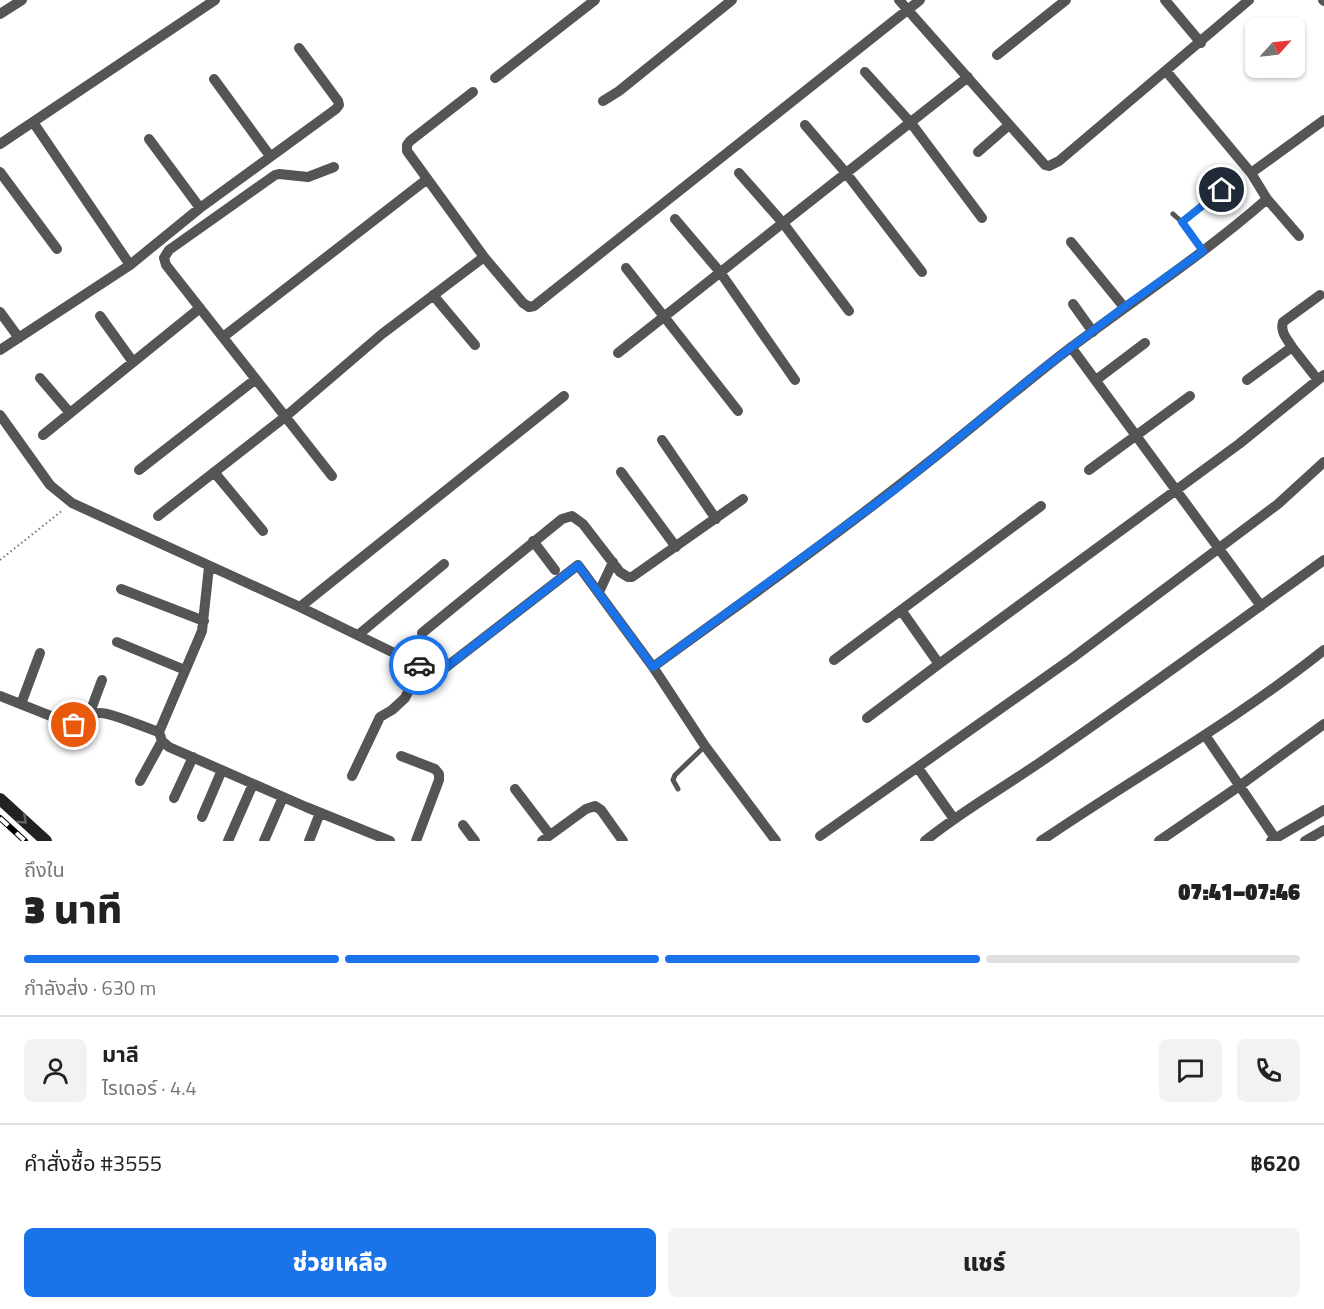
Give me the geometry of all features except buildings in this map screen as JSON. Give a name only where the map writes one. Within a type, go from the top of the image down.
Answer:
[{"type":"main road","points":[[0,799],[46,841]]},
{"type":"street","points":[[0,14],[22,0]]},
{"type":"street","points":[[0,144],[214,0]]},
{"type":"street","points":[[495,78],[595,0]]},
{"type":"street","points":[[603,101],[619,91],[732,0]]},
{"type":"street","points":[[899,0],[1045,165],[1053,165],[1201,43],[1249,0]]},
{"type":"street","points":[[473,92],[410,141],[407,151],[484,257],[523,303],[529,307],[534,306],[920,0]]},
{"type":"street","points":[[997,55],[1066,0]]},
{"type":"street","points":[[1165,0],[1201,43]]},
{"type":"street","points":[[0,350],[130,265],[200,208],[339,105],[299,48]]},
{"type":"street","points":[[1166,71],[1251,173],[1268,199],[1299,236]]},
{"type":"street","points":[[865,72],[911,123],[982,218]]},
{"type":"street","points":[[618,353],[968,76]]},
{"type":"street","points":[[214,80],[270,156]]},
{"type":"street","points":[[1251,173],[1324,120]]},
{"type":"street","points":[[33,122],[130,265]]},
{"type":"street","points":[[805,124],[846,173],[921,272]]},
{"type":"street","points":[[978,152],[1009,125]]},
{"type":"street","points":[[148,139],[200,208]]},
{"type":"street","points":[[332,476],[166,265],[164,258],[169,250],[275,175],[308,177],[334,166]]},
{"type":"street","points":[[0,172],[57,249]]},
{"type":"street","points":[[740,173],[783,223],[849,311]]},
{"type":"street","points":[[223,337],[426,180]]},
{"type":"street","points":[[653,667],[897,488],[1010,394],[1124,307],[1203,251],[1268,199]]},
{"type":"street","points":[[675,219],[720,272],[795,380]]},
{"type":"street","points":[[1071,242],[1124,307]]},
{"type":"street","points":[[158,516],[285,417],[382,334],[484,257]]},
{"type":"street","points":[[626,268],[738,411]]},
{"type":"street","points":[[433,295],[475,345]]},
{"type":"street","points":[[867,718],[1239,444],[1321,377],[1292,347],[1282,327],[1283,322],[1320,296]]},
{"type":"street","points":[[1073,304],[1093,332]]},
{"type":"street","points":[[44,435],[200,308]]},
{"type":"street","points":[[0,312],[19,338]]},
{"type":"street","points":[[100,316],[134,362]]},
{"type":"street","points":[[1096,380],[1145,343]]},
{"type":"street","points":[[1071,347],[1261,606]]},
{"type":"street","points":[[1247,380],[1292,347]]},
{"type":"street","points":[[40,378],[70,413]]},
{"type":"street","points":[[139,470],[256,379]]},
{"type":"street","points":[[300,607],[564,396]]},
{"type":"street","points":[[1089,470],[1190,396]]},
{"type":"street","points":[[0,415],[50,485],[72,503],[300,607],[434,672],[441,671],[576,565],[580,567],[653,667],[705,746],[776,841]]},
{"type":"street","points":[[662,440],[716,519]]},
{"type":"street","points":[[820,836],[1071,659],[1278,504],[1324,462]]},
{"type":"street","points":[[214,472],[263,531]]},
{"type":"street","points":[[621,472],[676,547]]},
{"type":"street","points":[[422,633],[562,519],[572,516],[584,524],[620,572],[632,577],[743,499]]},
{"type":"street","points":[[834,660],[1041,506]]},
{"type":"street","points":[[533,541],[555,570]]},
{"type":"street","points":[[925,841],[954,819],[1041,762],[1324,560]]},
{"type":"street","points":[[599,592],[613,562]]},
{"type":"street","points":[[358,635],[444,564]]},
{"type":"street","points":[[140,781],[161,737],[202,631],[209,567]]},
{"type":"street","points":[[122,589],[204,621]]},
{"type":"street","points":[[902,610],[939,664]]},
{"type":"street","points":[[117,642],[185,670]]},
{"type":"street","points":[[1041,841],[1090,807],[1205,735],[1324,650]]},
{"type":"street","points":[[21,704],[40,653]]},
{"type":"street","points":[[352,776],[380,717],[405,698],[421,666]]},
{"type":"street","points":[[89,715],[102,680]]},
{"type":"street","points":[[0,696],[71,724],[77,724],[89,715],[101,712],[161,737],[169,747],[390,841]]},
{"type":"street","points":[[1159,841],[1324,724]]},
{"type":"street","points":[[1205,735],[1238,787],[1280,838],[1324,810]]},
{"type":"street","points":[[401,756],[435,769],[440,774],[416,841]]},
{"type":"street","points":[[174,798],[193,757]]},
{"type":"street","points":[[918,768],[954,819]]},
{"type":"street","points":[[202,817],[222,770]]},
{"type":"street","points":[[228,841],[253,784]]},
{"type":"street","points":[[515,789],[544,839],[586,809],[595,806],[601,810],[623,841]]},
{"type":"street","points":[[264,841],[283,797]]},
{"type":"street","points":[[309,841],[320,813]]},
{"type":"street","points":[[463,825],[476,841]]},
{"type":"street","points":[[1305,841],[1324,830]]},
{"type":"lane","points":[[1182,222],[1222,190],[1243,196]]},
{"type":"lane","points":[[1173,214],[1182,222],[1203,251]]},
{"type":"lane","points":[[678,789],[673,780],[675,775],[705,746]]},
{"type":"path","points":[[0,560],[72,503]]},
{"type":"railway","points":[[0,818],[25,841]]},
{"type":"way so far","points":[[74,725],[86,716],[101,712],[159,732],[202,631],[209,567],[300,607],[419,665]]},
{"type":"route","points":[[419,665],[438,673],[578,565],[653,667],[897,488],[1010,394],[1124,307],[1203,251],[1182,222],[1222,190]]}]
